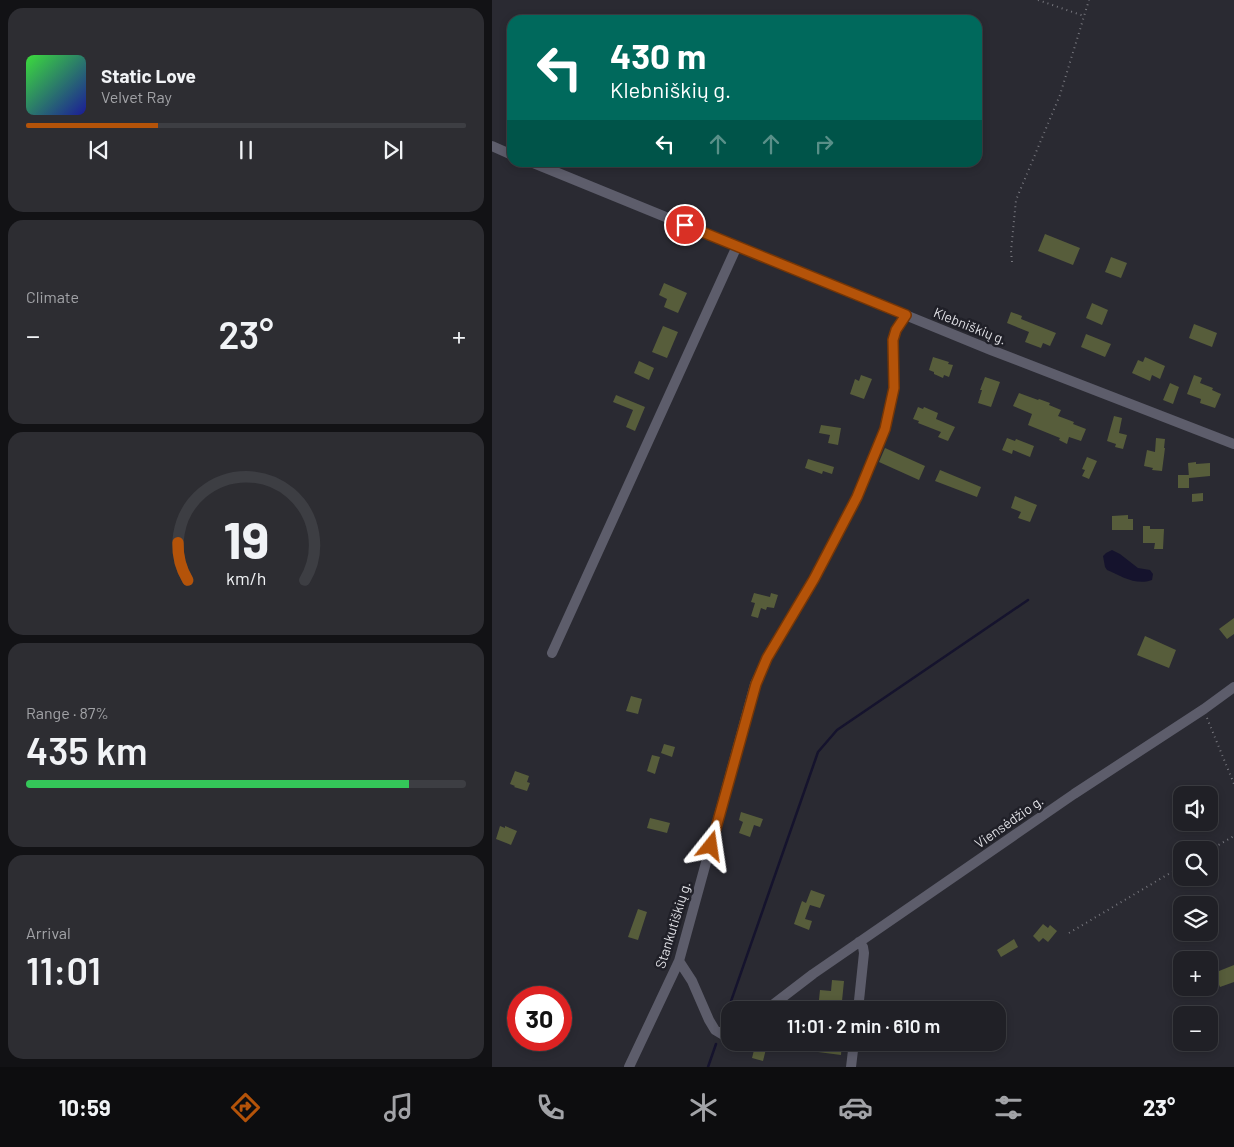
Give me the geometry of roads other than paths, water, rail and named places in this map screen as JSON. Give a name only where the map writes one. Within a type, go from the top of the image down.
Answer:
[{"type":"street","points":[[492,146],[507,153]]},
{"type":"street","name":"Klebniškių g.","points":[[543,167],[991,350],[1234,444]]},
{"type":"street","points":[[552,653],[737,246]]},
{"type":"street","name":"Stankutiškių g.","points":[[629,1067],[679,961],[756,684],[767,658],[814,579],[860,488],[885,429],[894,388],[893,340],[896,330],[906,315]]},
{"type":"street","name":"Viensėdžio g.","points":[[778,1001],[813,974],[1074,794],[1234,687]]},
{"type":"street","points":[[859,942],[864,953],[859,1001]]},
{"type":"street","points":[[679,961],[692,980],[709,1020],[715,1030],[721,1034]]},
{"type":"street","points":[[851,1067],[853,1051]]},
{"type":"waterway","points":[[731,1001],[818,752],[837,730],[1028,600]]},
{"type":"waterway","points":[[708,1067],[716,1044]]}]
